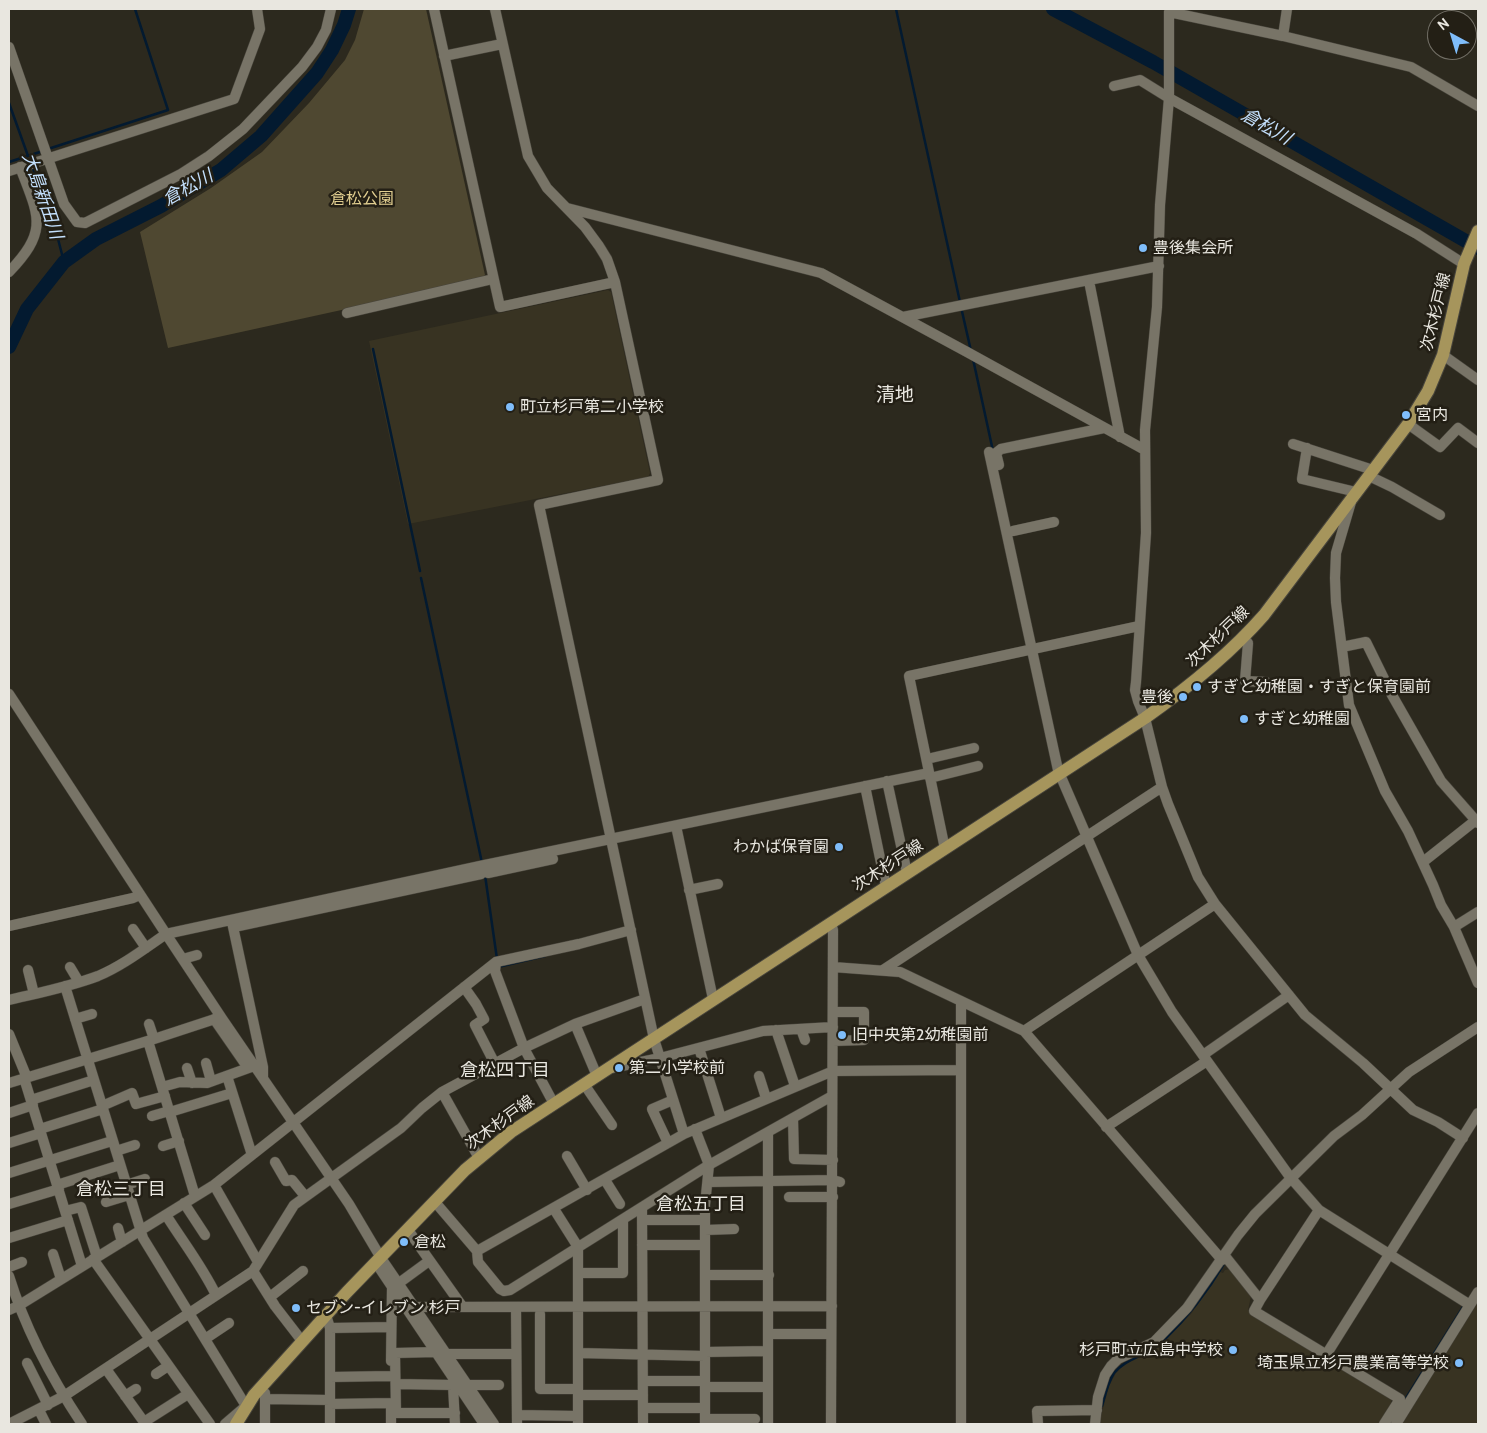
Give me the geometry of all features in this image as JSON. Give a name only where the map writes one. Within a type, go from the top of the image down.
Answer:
[{"type":"main road","name":"次木杉戸線","points":[[236,1424],[246,1406],[266,1381],[326,1314],[458,1177],[511,1132],[1145,718],[1201,677],[1243,638],[1264,615],[1408,424],[1428,391],[1442,355],[1464,264],[1478,231]]},
{"type":"street","points":[[9,171],[234,99],[260,29],[257,9]]},
{"type":"street","points":[[9,47],[64,204],[77,222],[85,223],[180,174],[209,156],[243,129],[302,67],[317,47],[326,30],[331,9]]},
{"type":"street","points":[[434,9],[500,307],[615,282]]},
{"type":"street","points":[[495,9],[528,156],[547,188],[585,227],[599,246],[607,259],[615,282],[658,480],[539,505],[654,1039],[684,1134]]},
{"type":"street","points":[[1283,36],[1287,9]]},
{"type":"street","points":[[1463,1138],[1438,1122],[1413,1110],[1391,1088],[1306,1015],[1215,904],[1198,877],[1162,787],[1145,718],[1135,690],[1146,533],[1145,430],[1158,307],[1160,205],[1168,98],[1169,10],[1411,67],[1478,106]]},
{"type":"street","points":[[444,56],[502,44]]},
{"type":"street","points":[[1114,86],[1140,80],[1168,98],[1417,234],[1464,264]]},
{"type":"street","points":[[9,272],[32,244],[38,224],[35,205],[20,167]]},
{"type":"street","points":[[565,207],[821,274],[926,329],[1145,450]]},
{"type":"street","points":[[903,317],[1158,266]]},
{"type":"street","points":[[347,313],[493,279]]},
{"type":"street","points":[[1089,281],[1120,437]]},
{"type":"street","points":[[924,313],[926,329]]},
{"type":"street","points":[[1442,355],[1478,380]]},
{"type":"street","points":[[1408,424],[1440,446],[1458,428],[1478,443]]},
{"type":"street","points":[[1035,648],[996,453],[998,450],[1104,428]]},
{"type":"street","points":[[1293,444],[1371,473],[1440,515]]},
{"type":"street","points":[[1307,448],[1302,479],[1354,494],[1336,553],[1336,602],[1349,705],[1353,718],[1385,791],[1423,862],[1478,983]]},
{"type":"street","points":[[989,452],[1062,773],[1138,955],[1172,1012],[1290,1177],[1318,1210],[1470,1305]]},
{"type":"street","points":[[1013,531],[1054,522]]},
{"type":"street","points":[[944,849],[909,676],[1139,626]]},
{"type":"street","points":[[1243,638],[1248,643],[1245,681],[1266,682]]},
{"type":"street","points":[[1342,647],[1366,642],[1392,695],[1441,781],[1477,822],[1423,862]]},
{"type":"street","points":[[9,694],[183,959],[218,1018],[251,1067],[262,1078],[359,1220],[378,1260],[484,1424]]},
{"type":"street","points":[[927,759],[974,748]]},
{"type":"street","points":[[9,1000],[97,976],[114,968],[166,934],[233,924],[484,873],[613,843],[676,826],[887,781],[978,766]]},
{"type":"street","points":[[887,781],[907,872]]},
{"type":"street","points":[[866,786],[886,886]]},
{"type":"street","points":[[883,970],[1162,787]]},
{"type":"street","points":[[676,826],[713,999]]},
{"type":"street","points":[[233,924],[480,866],[613,843]]},
{"type":"street","points":[[689,890],[718,884]]},
{"type":"street","points":[[9,926],[140,895]]},
{"type":"street","points":[[1024,1031],[1215,904]]},
{"type":"street","points":[[1454,927],[1478,912]]},
{"type":"street","points":[[831,922],[833,967],[833,1160],[837,1181],[833,1196],[831,1424]]},
{"type":"street","points":[[233,924],[263,1067],[262,1078]]},
{"type":"street","points":[[133,929],[146,948]]},
{"type":"street","points":[[13,1308],[214,1185],[496,962],[579,944],[630,930]]},
{"type":"street","points":[[183,959],[197,955]]},
{"type":"street","points":[[496,962],[495,971],[524,1048],[554,1104]]},
{"type":"street","points":[[70,967],[79,982]]},
{"type":"street","points":[[833,967],[900,972],[1024,1031],[1106,1127],[1260,1300]]},
{"type":"street","points":[[28,970],[34,994]]},
{"type":"street","points":[[65,986],[143,1238],[246,1406],[225,1424]]},
{"type":"street","points":[[464,987],[484,1019],[475,1025],[495,1064]]},
{"type":"street","points":[[1106,1127],[1205,1058],[1289,995]]},
{"type":"street","points":[[9,1424],[64,1396],[189,1314],[256,1267],[294,1205],[400,1128],[442,1092],[524,1048],[575,1024],[645,999]]},
{"type":"street","points":[[961,1001],[961,1424]]},
{"type":"street","points":[[833,1012],[864,1012],[864,1040],[833,1041]]},
{"type":"street","points":[[76,1019],[92,1014]]},
{"type":"street","points":[[9,1083],[218,1018]]},
{"type":"street","points":[[149,1024],[164,1092],[195,1196]]},
{"type":"street","points":[[575,1024],[597,1076]]},
{"type":"street","points":[[609,1068],[660,1058],[763,1031],[833,1026]]},
{"type":"street","points":[[1095,1424],[1102,1385],[1111,1366],[1118,1359],[1154,1342],[1188,1308],[1238,1235],[1290,1177],[1334,1136],[1362,1115],[1410,1072],[1478,1027]]},
{"type":"street","points":[[800,1029],[805,1040]]},
{"type":"street","points":[[776,1030],[795,1086]]},
{"type":"street","points":[[9,1034],[26,1078],[82,1266]]},
{"type":"street","points":[[699,1048],[720,1118]]},
{"type":"street","points":[[206,1064],[211,1081]]},
{"type":"street","points":[[9,1143],[102,1107],[132,1093],[136,1104],[164,1092],[180,1082],[211,1081],[251,1067]]},
{"type":"street","points":[[187,1068],[192,1083]]},
{"type":"street","points":[[477,1251],[684,1134],[833,1070],[960,1070]]},
{"type":"street","points":[[227,1076],[252,1155]]},
{"type":"street","points":[[759,1076],[766,1098]]},
{"type":"street","points":[[9,1113],[32,1102],[94,1080]]},
{"type":"street","points":[[584,1084],[612,1125]]},
{"type":"street","points":[[442,1092],[479,1158]]},
{"type":"street","points":[[152,1116],[232,1093]]},
{"type":"street","points":[[435,1202],[477,1251],[478,1262],[504,1292],[642,1209],[709,1165],[832,1096]]},
{"type":"street","points":[[668,1143],[652,1109],[673,1100]]},
{"type":"street","points":[[1326,1355],[1478,1113]]},
{"type":"street","points":[[793,1118],[794,1160],[833,1160]]},
{"type":"street","points":[[695,1130],[709,1165],[705,1225],[705,1422],[755,1419]]},
{"type":"street","points":[[768,1133],[768,1424]]},
{"type":"street","points":[[163,1146],[178,1141]]},
{"type":"street","points":[[9,1172],[50,1160],[114,1146],[134,1145]]},
{"type":"street","points":[[567,1156],[587,1190]]},
{"type":"street","points":[[275,1162],[286,1181],[292,1180],[305,1196]]},
{"type":"street","points":[[9,1204],[120,1165]]},
{"type":"street","points":[[126,1185],[145,1180]]},
{"type":"street","points":[[605,1180],[620,1204]]},
{"type":"street","points":[[708,1182],[837,1181]]},
{"type":"street","points":[[214,1185],[270,1297],[302,1340]]},
{"type":"street","points":[[106,1202],[129,1195]]},
{"type":"street","points":[[789,1197],[833,1196]]},
{"type":"street","points":[[184,1203],[205,1235]]},
{"type":"street","points":[[9,1238],[67,1216],[81,1208],[95,1258],[149,1340],[210,1424]]},
{"type":"street","points":[[516,1307],[517,1420],[578,1420],[578,1247],[554,1208]]},
{"type":"street","points":[[642,1209],[643,1424]]},
{"type":"street","points":[[1318,1210],[1254,1310],[1400,1399],[1384,1424]]},
{"type":"street","points":[[166,1214],[204,1271],[216,1295]]},
{"type":"street","points":[[578,1273],[623,1273],[623,1220]]},
{"type":"street","points":[[642,1220],[705,1225],[734,1230]]},
{"type":"street","points":[[118,1228],[122,1242]]},
{"type":"street","points":[[408,1230],[428,1261],[462,1306]]},
{"type":"street","points":[[642,1245],[705,1245]]},
{"type":"street","points":[[53,1254],[61,1280]]},
{"type":"street","points":[[428,1261],[395,1285],[391,1327],[396,1413],[455,1413]]},
{"type":"street","points":[[9,1267],[22,1262]]},
{"type":"street","points":[[270,1297],[303,1271]]},
{"type":"street","points":[[705,1275],[769,1275]]},
{"type":"street","points":[[9,1276],[13,1308],[82,1424]]},
{"type":"street","points":[[395,1285],[416,1307],[447,1354],[459,1384],[494,1424]]},
{"type":"street","points":[[1396,1424],[1478,1292]]},
{"type":"street","points":[[416,1307],[643,1308],[832,1306]]},
{"type":"street","points":[[326,1314],[330,1328],[330,1424]]},
{"type":"street","points":[[540,1314],[540,1389],[643,1395]]},
{"type":"street","points":[[205,1339],[229,1323]]},
{"type":"street","points":[[330,1328],[391,1327]]},
{"type":"street","points":[[769,1334],[831,1334]]},
{"type":"street","points":[[578,1353],[705,1354],[768,1351]]},
{"type":"street","points":[[391,1424],[395,1353],[436,1352]]},
{"type":"street","points":[[447,1354],[516,1354]]},
{"type":"street","points":[[27,1363],[44,1407],[46,1424]]},
{"type":"street","points":[[156,1374],[168,1366]]},
{"type":"street","points":[[106,1369],[144,1422],[188,1394]]},
{"type":"street","points":[[330,1376],[499,1385]]},
{"type":"street","points":[[265,1424],[266,1381]]},
{"type":"street","points":[[643,1381],[768,1387]]},
{"type":"street","points":[[455,1424],[459,1384]]},
{"type":"street","points":[[125,1396],[136,1389]]},
{"type":"street","points":[[265,1399],[391,1403]]},
{"type":"street","points":[[643,1408],[705,1408]]},
{"type":"street","points":[[1038,1424],[1037,1411],[1096,1410]]},
{"type":"shaded area","name":"町立杉戸第二小学校","points":[[608,290],[611,292],[650,473],[648,477],[408,524],[369,341]]},
{"type":"shaded area","name":"杉戸町立広島中学校","points":[[1230,1269],[1251,1296],[1248,1310],[1391,1398],[1392,1406],[1381,1424],[1100,1424],[1109,1386],[1116,1373],[1125,1364],[1148,1354],[1160,1345],[1191,1314],[1220,1272],[1223,1273],[1225,1270]]},
{"type":"shaded area","name":"埼玉県立杉戸農業高等学校","points":[[1478,1302],[1478,1424],[1402,1424]]},
{"type":"green space","name":"倉松公園","points":[[364,9],[426,9],[485,275],[483,279],[168,348],[140,232],[211,188],[262,152],[309,103],[345,60],[355,40]]},
{"type":"waterway","points":[[48,149],[168,110],[135,9]]},
{"type":"waterway","name":"倉松川","points":[[9,347],[27,309],[64,262],[96,239],[161,206],[221,170],[261,136],[317,73],[332,50],[344,25],[349,9]]},
{"type":"waterway","points":[[896,9],[960,302]]},
{"type":"waterway","name":"倉松川","points":[[1053,9],[1153,62],[1478,248]]},
{"type":"waterway","name":"大島新田川","points":[[9,103],[28,156]]},
{"type":"waterway","name":"大島新田川","points":[[9,162],[43,151]]},
{"type":"waterway","name":"大島新田川","points":[[32,166],[51,212],[64,262]]},
{"type":"waterway","points":[[961,307],[971,351]]},
{"type":"waterway","points":[[373,349],[420,571]]},
{"type":"waterway","points":[[973,359],[993,451]]},
{"type":"waterway","points":[[421,578],[482,863]]},
{"type":"waterway","points":[[485,875],[497,959]]},
{"type":"waterway","points":[[498,967],[545,956]]},
{"type":"waterway","points":[[1102,1406],[1108,1384],[1114,1373],[1125,1364],[1157,1346],[1172,1332],[1197,1304],[1225,1262]]},
{"type":"waterway","points":[[1403,1403],[1463,1307]]},
{"type":"place","name":"豊後集会所","points":[[1143,248]]},
{"type":"place","name":"町立杉戸第二小学校","points":[[510,407]]},
{"type":"place","name":"宮内","points":[[1406,415]]},
{"type":"place","name":"すぎと幼稚園・すぎと保育園前","points":[[1197,687]]},
{"type":"place","name":"豊後","points":[[1183,697]]},
{"type":"place","name":"すぎと幼稚園","points":[[1244,719]]},
{"type":"place","name":"わかば保育園","points":[[839,847]]},
{"type":"place","name":"旧中央第2幼稚園前","points":[[842,1035]]},
{"type":"place","name":"第二小学校前","points":[[619,1068]]},
{"type":"place","name":"倉松","points":[[404,1242]]},
{"type":"place","name":"セブン-イレブン 杉戸","points":[[296,1308]]},
{"type":"place","name":"杉戸町立広島中学校","points":[[1233,1350]]},
{"type":"place","name":"埼玉県立杉戸農業高等学校","points":[[1459,1363]]},
{"type":"district","name":"清地","points":[[895,395]]},
{"type":"district","name":"倉松四丁目","points":[[505,1071]]},
{"type":"district","name":"倉松三丁目","points":[[121,1190]]},
{"type":"district","name":"倉松五丁目","points":[[701,1205]]}]
